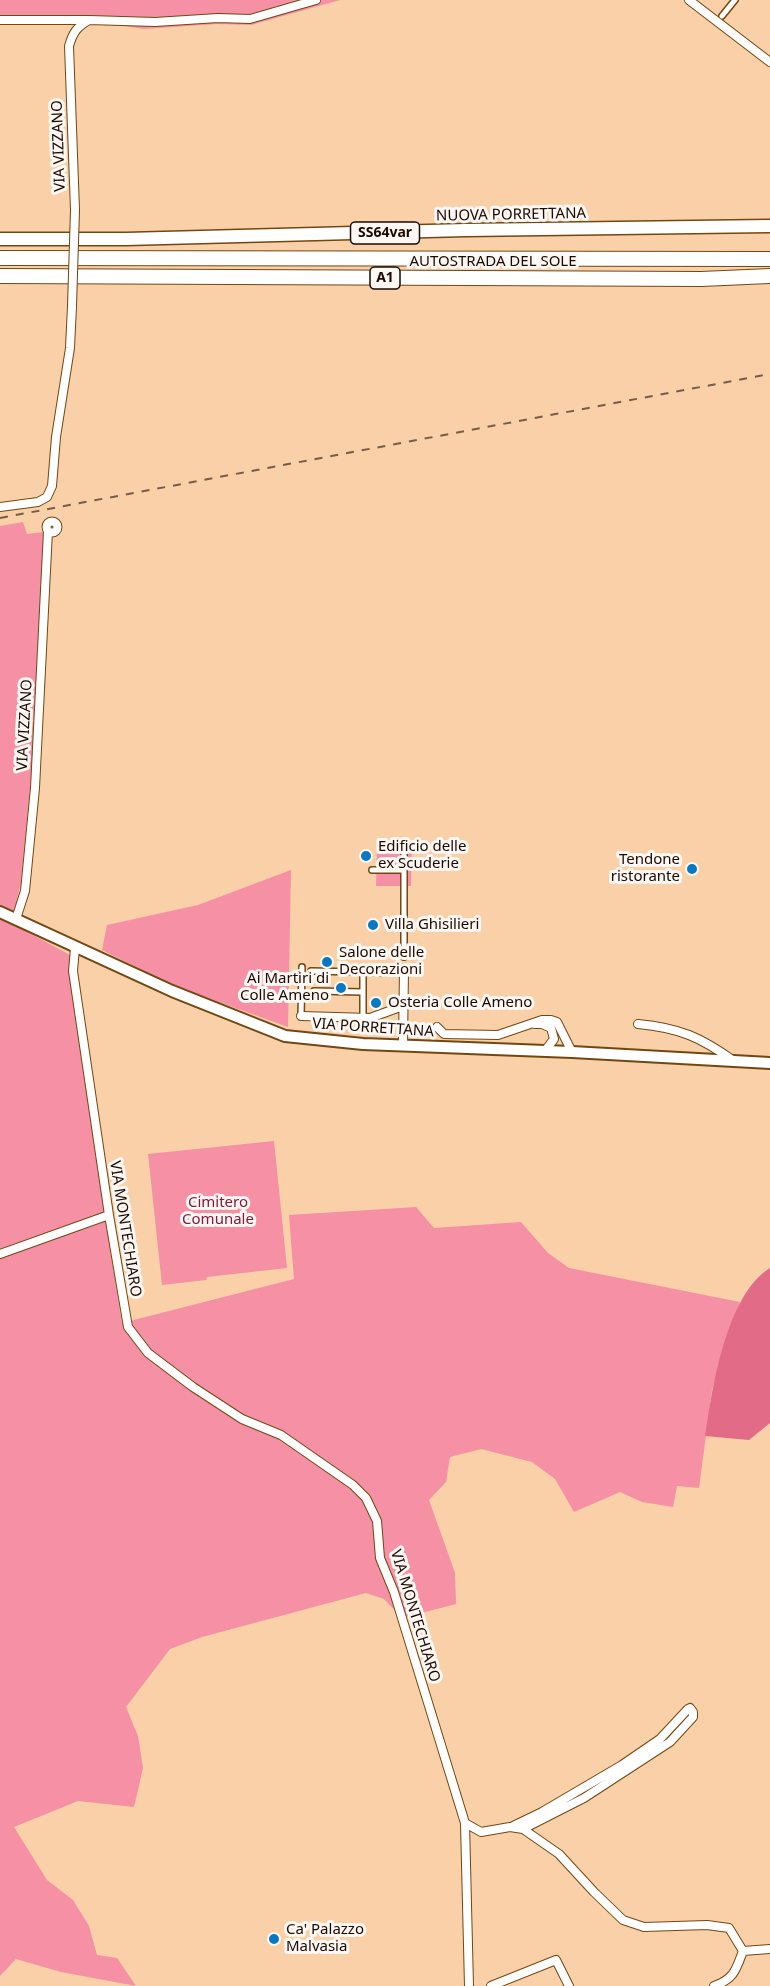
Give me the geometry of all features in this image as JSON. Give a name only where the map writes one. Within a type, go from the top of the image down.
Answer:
[{"type":"highway","name":"NUOVA PORRETTANA","points":[[0,239],[138,239],[466,230],[770,226]]},
{"type":"highway","name":"AUTOSTRADA DEL SOLE","points":[[0,258],[770,259]]},
{"type":"highway","name":"AUTOSTRADA DEL SOLE","points":[[0,276],[701,279],[770,276]]},
{"type":"main road","name":"VIA PORRETTANA","points":[[0,912],[172,991],[285,1036],[343,1043],[770,1063]]},
{"type":"street","points":[[0,20],[155,22],[218,18],[250,19],[316,0]]},
{"type":"street","points":[[689,0],[719,19],[770,62]]},
{"type":"street","points":[[719,19],[735,0]]},
{"type":"street","name":"VIA VIZZANO","points":[[0,507],[38,502],[47,497],[52,486],[56,437],[70,348],[72,306],[75,210],[69,46],[75,30],[89,20]]},
{"type":"street","name":"VIA VIZZANO","points":[[16,919],[25,891],[35,788],[50,532]]},
{"type":"street","points":[[404,843],[404,957]]},
{"type":"street","points":[[372,870],[404,870]]},
{"type":"street","name":"VIA MONTECHIARO","points":[[75,948],[73,971],[128,1327],[148,1353],[193,1387],[242,1419],[280,1435],[353,1485],[366,1498],[377,1521],[380,1558],[394,1592],[465,1823],[469,1986]]},
{"type":"street","points":[[403,1006],[370,1018],[301,1016],[305,970],[404,971],[403,1046]]},
{"type":"street","points":[[363,972],[363,1018]]},
{"type":"street","points":[[314,991],[363,992]]},
{"type":"street","points":[[437,1027],[444,1034],[498,1035],[542,1020],[551,1020],[557,1022],[572,1052]]},
{"type":"street","points":[[528,1025],[542,1024],[551,1028],[554,1039],[551,1052]]},
{"type":"street","points":[[638,1024],[674,1029],[695,1036],[735,1061]]},
{"type":"street","points":[[0,1254],[109,1215]]},
{"type":"street","points":[[465,1823],[481,1832],[512,1827],[622,1765],[660,1739],[688,1708],[693,1712],[693,1717],[670,1742],[585,1798],[523,1829]]},
{"type":"street","points":[[512,1827],[523,1829],[559,1854],[623,1920],[644,1928],[707,1925],[729,1928],[743,1951]]},
{"type":"street","points":[[743,1951],[770,1948]]},
{"type":"street","points":[[714,1986],[727,1982],[736,1970],[743,1951]]},
{"type":"street","points":[[491,1986],[556,1960],[569,1986]]},
{"type":"green space","points":[[0,0],[340,0],[251,25],[217,24],[144,29],[71,18],[0,17]]},
{"type":"green space","points":[[23,522],[27,534],[44,532],[33,757],[21,883],[11,923],[70,955],[104,1211],[122,1323],[294,1279],[289,1215],[416,1207],[434,1228],[521,1222],[548,1253],[569,1268],[740,1302],[712,1390],[699,1488],[677,1486],[673,1507],[642,1502],[620,1492],[574,1512],[555,1479],[532,1462],[481,1449],[450,1457],[446,1482],[429,1500],[455,1573],[456,1604],[402,1618],[384,1599],[366,1593],[202,1637],[170,1649],[126,1707],[138,1736],[143,1768],[134,1807],[78,1801],[14,1827],[47,1880],[73,1900],[89,1926],[97,1955],[117,1958],[136,1986],[61,1972],[16,1959],[0,1976],[0,526]]},
{"type":"green space","points":[[377,847],[412,847],[411,886],[376,886]]},
{"type":"green space","points":[[291,870],[288,1027],[174,986],[102,950],[107,925],[198,905]]},
{"type":"green space","name":"Cimitero Comunale","points":[[274,1141],[287,1268],[207,1277],[206,1280],[162,1285],[148,1154]]},
{"type":"shaded area","points":[[770,1268],[770,1423],[749,1440],[705,1436],[717,1369],[732,1320],[742,1299],[755,1281]]},
{"type":"railway","points":[[0,518],[770,374]]},
{"type":"place","name":"Edificio delle ex Scuderie","points":[[366,856]]},
{"type":"place","name":"Tendone ristorante","points":[[692,869]]},
{"type":"place","name":"Villa Ghisilieri","points":[[373,925]]},
{"type":"place","name":"Salone delle Decorazioni","points":[[327,962]]},
{"type":"place","name":"Ai Martiri di Colle Ameno","points":[[341,988]]},
{"type":"place","name":"Osteria Colle Ameno","points":[[376,1003]]},
{"type":"place","name":"Ca' Palazzo Malvasia","points":[[274,1939]]}]
